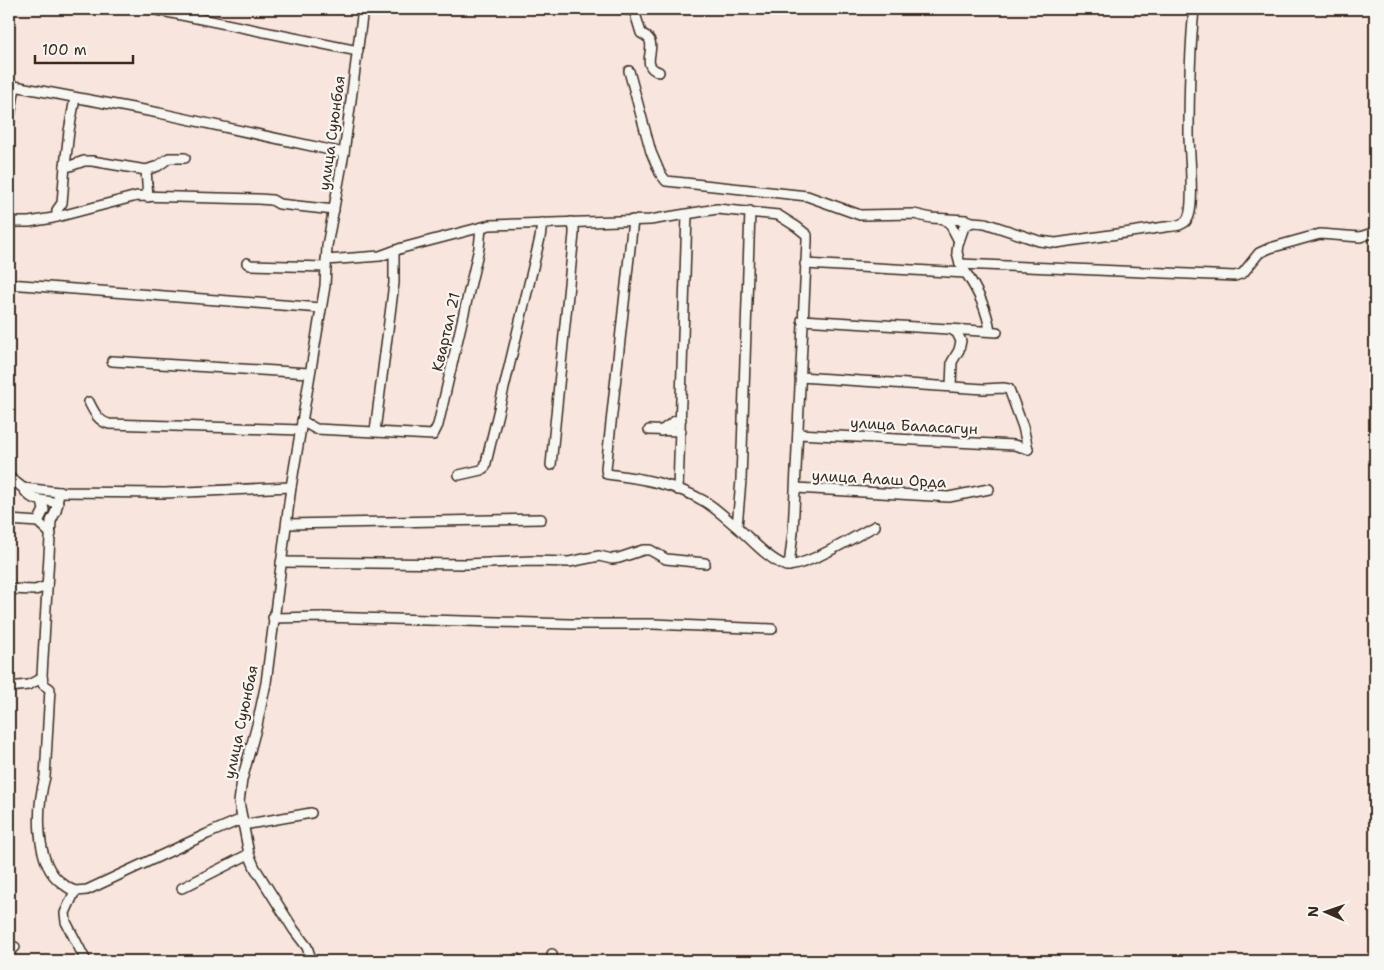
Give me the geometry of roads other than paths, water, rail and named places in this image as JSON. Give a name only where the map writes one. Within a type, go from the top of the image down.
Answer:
[{"type":"street","points":[[152,9],[358,51]]},
{"type":"street","name":"улица Суюнбая","points":[[310,961],[307,947],[294,930],[255,868],[249,854],[239,802],[242,780],[266,683],[291,487],[321,308],[363,9]]},
{"type":"street","points":[[621,9],[634,10],[641,33],[649,38],[651,42],[649,61],[651,66],[653,70],[659,72]]},
{"type":"street","points":[[629,72],[651,152],[660,173],[666,181],[807,196],[860,215],[914,214],[944,219],[966,220],[992,225],[1039,241],[1056,243],[1183,224],[1190,216],[1189,135],[1194,9]]},
{"type":"street","points":[[9,122],[12,86],[159,113],[344,153]]},
{"type":"street","points":[[57,217],[57,210],[62,203],[68,130],[74,98]]},
{"type":"street","points":[[65,166],[92,161],[146,170],[158,166],[169,158],[185,158]]},
{"type":"street","points":[[146,170],[148,197]]},
{"type":"street","points":[[9,222],[29,222],[57,217],[137,196],[258,199],[272,200],[279,204],[334,210]]},
{"type":"street","points":[[247,262],[250,265],[326,264],[380,256],[498,224],[632,220],[687,215],[717,209],[778,215],[807,235],[796,488],[793,532],[788,566]]},
{"type":"street","points":[[737,527],[741,480],[750,211]]},
{"type":"street","points":[[678,490],[687,215]]},
{"type":"street","points":[[944,219],[950,224],[959,241]]},
{"type":"street","points":[[632,220],[607,474],[645,480],[678,490],[705,502],[768,555],[781,564],[788,566],[804,562],[837,547],[875,526]]},
{"type":"street","points":[[551,465],[574,234],[571,222]]},
{"type":"street","points":[[802,320],[994,331],[981,296],[960,264],[957,252],[964,227],[972,222]]},
{"type":"street","points":[[458,476],[481,470],[485,467],[542,223]]},
{"type":"street","name":"Квартал 21","points":[[375,431],[434,435],[438,425],[479,248],[481,228]]},
{"type":"street","points":[[960,264],[1235,276],[1243,273],[1259,253],[1270,248],[1320,234],[1360,237],[1375,232]]},
{"type":"street","points":[[88,402],[98,418],[109,424],[301,426],[316,429],[375,431],[394,283],[394,251]]},
{"type":"street","points":[[805,264],[966,273]]},
{"type":"street","points":[[9,284],[321,308]]},
{"type":"street","points":[[800,377],[951,386],[952,362],[962,340],[951,329]]},
{"type":"street","points":[[112,361],[309,373]]},
{"type":"street","name":"улица Баласагун","points":[[798,434],[1014,445],[1028,449],[1023,427],[1009,390],[1003,388],[984,389],[951,386]]},
{"type":"street","points":[[661,431],[681,419]]},
{"type":"street","points":[[649,430],[681,431]]},
{"type":"street","points":[[9,477],[30,497],[58,504]]},
{"type":"street","points":[[22,488],[60,492],[155,493],[291,487]]},
{"type":"street","name":"улица Алаш Орда","points":[[796,488],[950,498],[989,490]]},
{"type":"street","points":[[60,492],[58,504],[51,521],[42,678],[43,684],[50,689],[45,777],[41,800],[41,847],[52,875],[56,880],[75,891],[87,890],[207,834],[243,822],[311,813]]},
{"type":"street","points":[[38,522],[44,510],[42,501]]},
{"type":"street","points":[[287,524],[540,519]]},
{"type":"street","points":[[9,520],[38,522],[50,534]]},
{"type":"street","points":[[282,562],[468,564],[532,561],[569,562],[599,556],[612,559],[619,558],[643,550],[650,550],[666,558],[705,563]]},
{"type":"street","points":[[9,589],[34,590],[47,586]]},
{"type":"street","points":[[273,618],[322,617],[772,628]]},
{"type":"street","points":[[9,687],[28,685],[42,678]]},
{"type":"street","points":[[182,888],[249,854]]},
{"type":"street","points":[[75,891],[65,913],[66,922],[86,961]]}]
